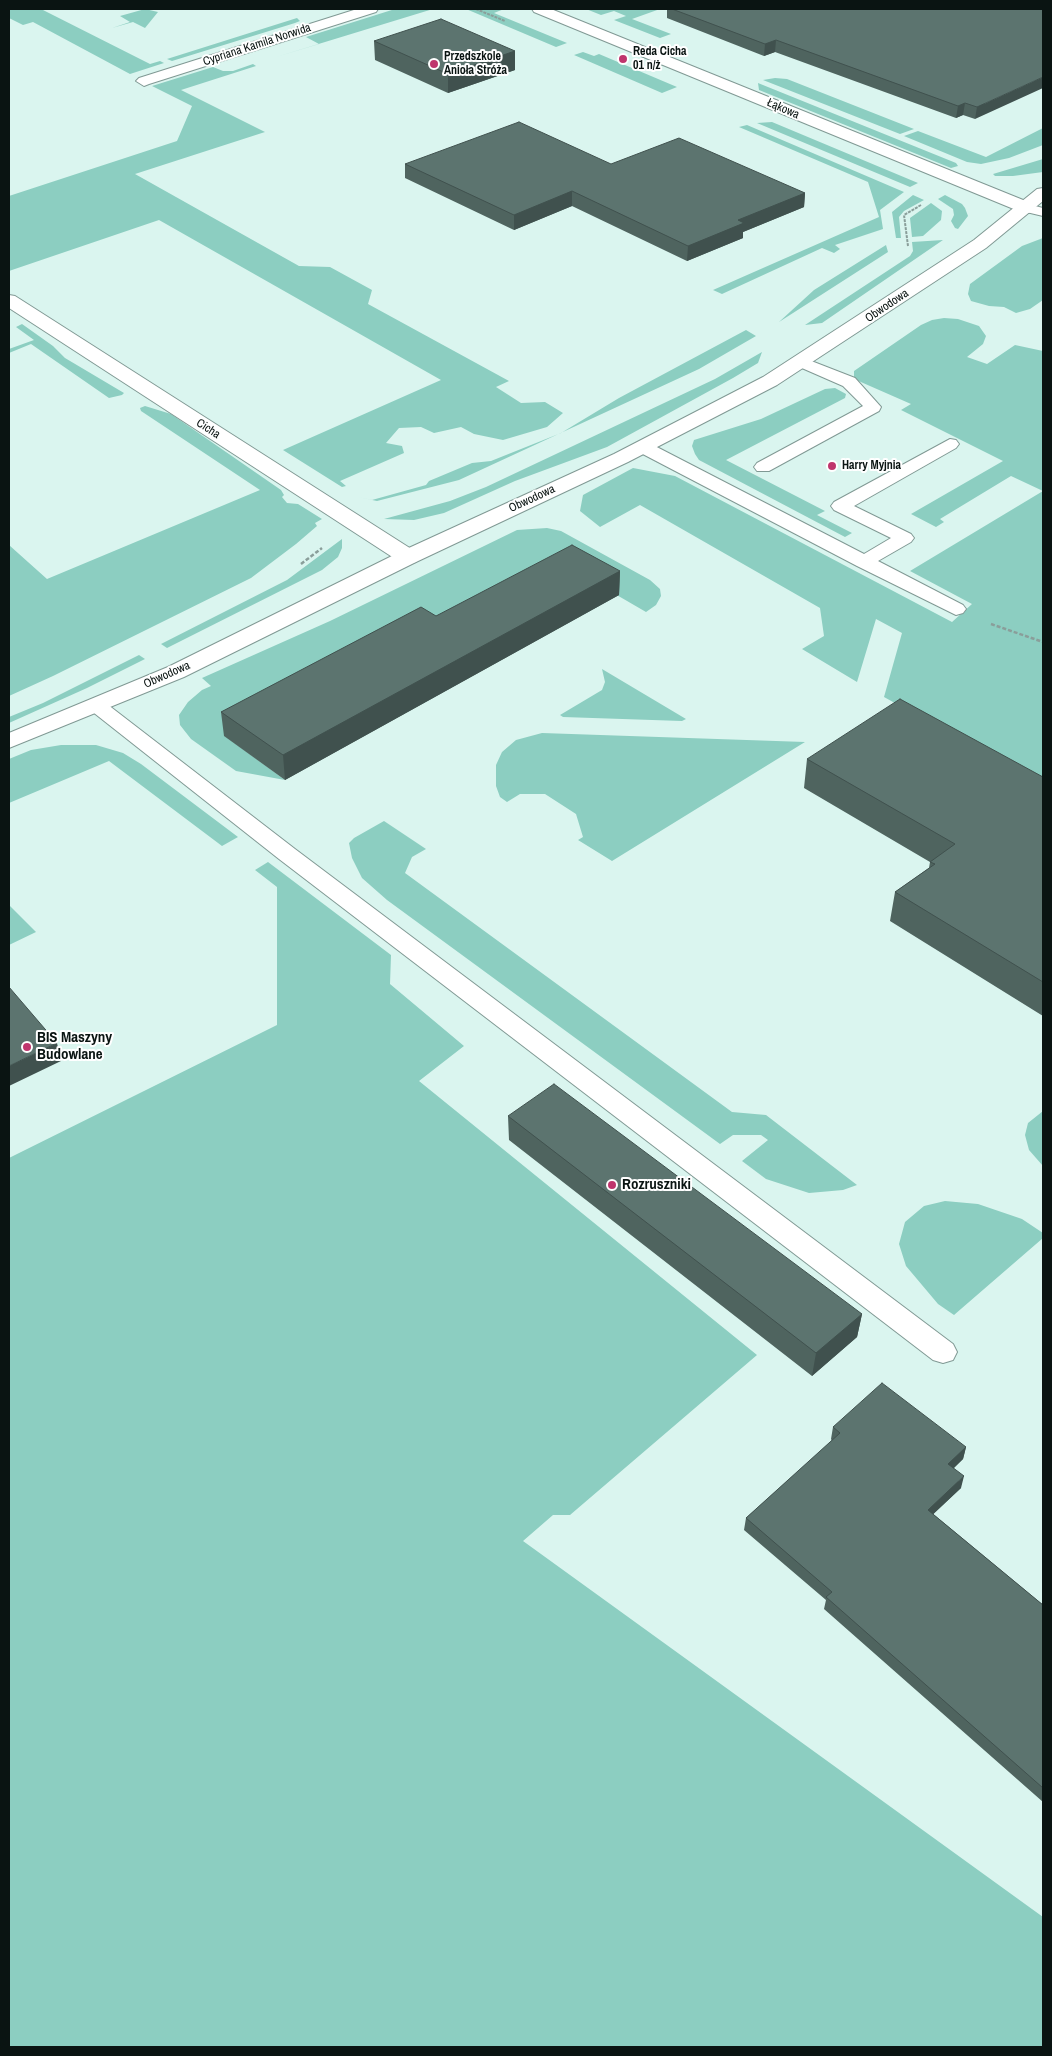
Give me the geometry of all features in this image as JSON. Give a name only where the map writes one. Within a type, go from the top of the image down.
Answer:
[{"type":"street","name":"Cypriana Kamila Norwida","points":[[144,81],[371,9]]},
{"type":"street","name":"Łąkowa","points":[[539,9],[1038,207]]},
{"type":"street","name":"Obwodowa","points":[[9,741],[176,672],[408,557],[642,447],[770,381],[1038,207],[1043,193]]},
{"type":"street","name":"Cicha","points":[[9,300],[408,557]]},
{"type":"lane","points":[[763,467],[873,407],[849,382],[802,362]]},
{"type":"lane","points":[[864,562],[905,538],[840,506],[950,444]]},
{"type":"lane","points":[[642,447],[956,609]]},
{"type":"lane","points":[[96,705],[287,854],[943,1352]]},
{"type":"path","points":[[908,250],[904,215],[924,203]]},
{"type":"path","points":[[956,609],[1001,629],[1043,642]]},
{"type":"green space","points":[[9,9],[41,9],[150,64],[160,61],[164,63],[130,74],[33,22],[23,25],[9,18]]},
{"type":"green space","points":[[145,9],[158,12],[145,28],[133,22],[112,28],[130,22],[120,16]]},
{"type":"green space","points":[[395,9],[433,9],[319,44],[306,37]]},
{"type":"green space","points":[[466,9],[504,9],[494,13],[567,43],[556,47]]},
{"type":"green space","points":[[586,9],[660,9],[632,19],[671,34],[660,38],[614,20],[626,16],[614,11],[601,15]]},
{"type":"green space","points":[[297,18],[300,21],[172,61],[167,59]]},
{"type":"green space","points":[[583,52],[594,56],[599,54],[677,87],[662,93],[574,55]]},
{"type":"green space","points":[[253,64],[256,66],[181,90],[265,132],[135,174],[299,266],[330,267],[372,290],[368,304],[509,381],[496,387],[521,403],[545,402],[563,413],[547,427],[503,440],[474,434],[461,427],[434,433],[421,427],[399,428],[386,443],[402,446],[404,453],[340,481],[346,486],[342,487],[283,450],[441,380],[159,220],[9,271],[9,196],[177,141],[192,106],[152,86],[213,67],[223,71],[233,71]]},
{"type":"green space","points":[[787,79],[914,129],[900,134],[763,80]]},
{"type":"green space","points":[[758,83],[956,163],[958,166],[951,168],[759,90]]},
{"type":"green space","points":[[772,122],[918,183],[910,187],[757,123]]},
{"type":"green space","points":[[747,125],[904,192],[880,210],[883,229],[835,245],[840,249],[834,253],[822,248],[722,294],[713,290],[879,217],[868,182],[739,127]]},
{"type":"green space","points":[[1043,128],[1043,145],[1009,158],[981,164],[967,162],[904,136],[918,131],[986,157]]},
{"type":"green space","points":[[1043,159],[1043,172],[1013,176],[995,176],[993,174]]},
{"type":"green space","points":[[913,195],[924,200],[904,211],[899,217],[901,238],[896,238],[892,212]]},
{"type":"green space","points":[[945,195],[962,204],[965,208],[968,216],[958,229],[955,228],[951,221],[954,215],[953,209],[938,199]]},
{"type":"green space","points":[[931,203],[942,211],[941,220],[923,236],[912,237],[910,218]]},
{"type":"green space","points":[[1043,238],[1043,300],[1030,309],[1016,313],[1004,307],[989,306],[971,301],[968,294],[970,284],[1022,246]]},
{"type":"green space","points":[[943,240],[822,323],[805,325],[910,256],[913,251],[912,242]]},
{"type":"green space","points":[[886,245],[888,252],[779,322],[814,290]]},
{"type":"green space","points":[[944,318],[958,319],[979,326],[986,336],[983,344],[967,357],[987,364],[1015,345],[1043,351],[1043,491],[1011,476],[940,519],[944,522],[936,527],[911,514],[1003,461],[901,410],[911,404],[854,379],[854,371],[921,325],[932,320]]},
{"type":"green space","points":[[22,324],[53,346],[65,358],[124,393],[109,398],[31,344],[9,353],[9,349],[34,340],[16,327]]},
{"type":"green space","points":[[746,330],[756,336],[699,369],[562,432],[619,398]]},
{"type":"green space","points":[[762,352],[758,363],[607,447],[515,481],[444,513],[414,520],[384,519],[450,501],[486,487],[715,379]]},
{"type":"green space","points":[[835,388],[846,394],[845,398],[726,460],[825,511],[817,515],[852,533],[845,537],[699,460],[695,454],[692,446],[694,440],[761,419],[825,389]]},
{"type":"green space","points":[[145,406],[171,414],[281,490],[284,495],[282,497],[287,503],[298,504],[322,519],[315,523],[317,526],[296,544],[251,578],[9,696],[9,545],[47,579],[260,490],[141,411],[140,408]]},
{"type":"green space","points":[[558,434],[459,480],[377,501],[372,500],[426,485],[429,481],[472,463],[491,461]]},
{"type":"green space","points":[[633,468],[675,476],[952,622],[972,604],[910,571],[1043,491],[1043,785],[884,697],[902,633],[876,619],[857,682],[802,649],[824,636],[820,608],[640,505],[600,527],[580,511],[583,495]]},
{"type":"green space","points":[[547,528],[561,531],[650,580],[660,589],[661,596],[656,605],[646,612],[572,569],[225,736],[285,780],[236,771],[191,739],[180,725],[179,715],[188,702],[202,690],[211,686],[202,678],[330,621],[517,530]]},
{"type":"green space","points":[[342,539],[342,548],[338,557],[322,570],[167,648],[161,644],[287,580]]},
{"type":"green space","points":[[139,655],[145,659],[87,688],[9,723],[9,717],[43,703]]},
{"type":"green space","points":[[602,669],[686,719],[682,721],[563,717],[560,715],[602,690],[605,682]]},
{"type":"green space","points":[[542,733],[805,742],[612,861],[578,840],[583,837],[576,814],[545,794],[520,794],[507,802],[500,797],[496,786],[496,765],[502,752],[516,740]]},
{"type":"green space","points":[[61,745],[96,745],[123,753],[141,764],[238,837],[222,846],[109,761],[9,803],[9,759],[31,750]]},
{"type":"green space","points":[[384,821],[426,849],[412,857],[405,873],[732,1112],[766,1115],[857,1185],[843,1190],[809,1193],[766,1179],[742,1161],[768,1140],[761,1135],[733,1135],[720,1144],[387,900],[362,878],[352,858],[349,843],[354,838]]},
{"type":"green space","points":[[268,862],[391,955],[390,984],[464,1046],[419,1081],[757,1355],[570,1515],[553,1515],[523,1541],[1043,1917],[1043,2047],[9,2047],[9,1158],[277,1025],[277,887],[255,870]]},
{"type":"green space","points":[[9,905],[36,932],[9,945]]},
{"type":"green space","points":[[1043,1111],[1043,1166],[1029,1150],[1025,1135],[1028,1123]]},
{"type":"green space","points":[[945,1201],[978,1204],[1022,1219],[1043,1233],[1043,1238],[954,1315],[938,1304],[906,1266],[899,1244],[905,1222],[924,1206]]},
{"type":"building","points":[[672,9],[1043,9],[1043,77],[977,107],[965,103],[958,106],[776,40],[765,44]]},
{"type":"building","points":[[441,19],[515,51],[448,74],[374,41]]},
{"type":"building","points":[[519,122],[611,164],[679,138],[805,193],[738,220],[744,223],[688,246],[572,191],[514,215],[405,164]]},
{"type":"building","points":[[572,545],[620,571],[283,755],[221,712],[421,607],[436,616]]},
{"type":"building","points":[[900,699],[1043,777],[1043,982],[895,892],[935,864],[930,862],[955,844],[807,759]]},
{"type":"building","points":[[9,987],[57,1043],[9,1066]]},
{"type":"building","points":[[554,1084],[862,1314],[816,1353],[508,1116]]},
{"type":"building","points":[[882,1383],[966,1447],[948,1464],[964,1476],[928,1510],[1043,1605],[1043,1788],[826,1597],[832,1592],[746,1518],[840,1433],[833,1427]]},
{"type":"place","name":"Reda Cicha 01 n/ż","points":[[623,59]]},
{"type":"place","name":"Przedszkole Anioła Stróża","points":[[434,64]]},
{"type":"place","name":"Harry Myjnia","points":[[832,466]]},
{"type":"place","name":"BIS Maszyny Budowlane","points":[[27,1047]]},
{"type":"place","name":"Rozruszniki","points":[[612,1185]]}]
